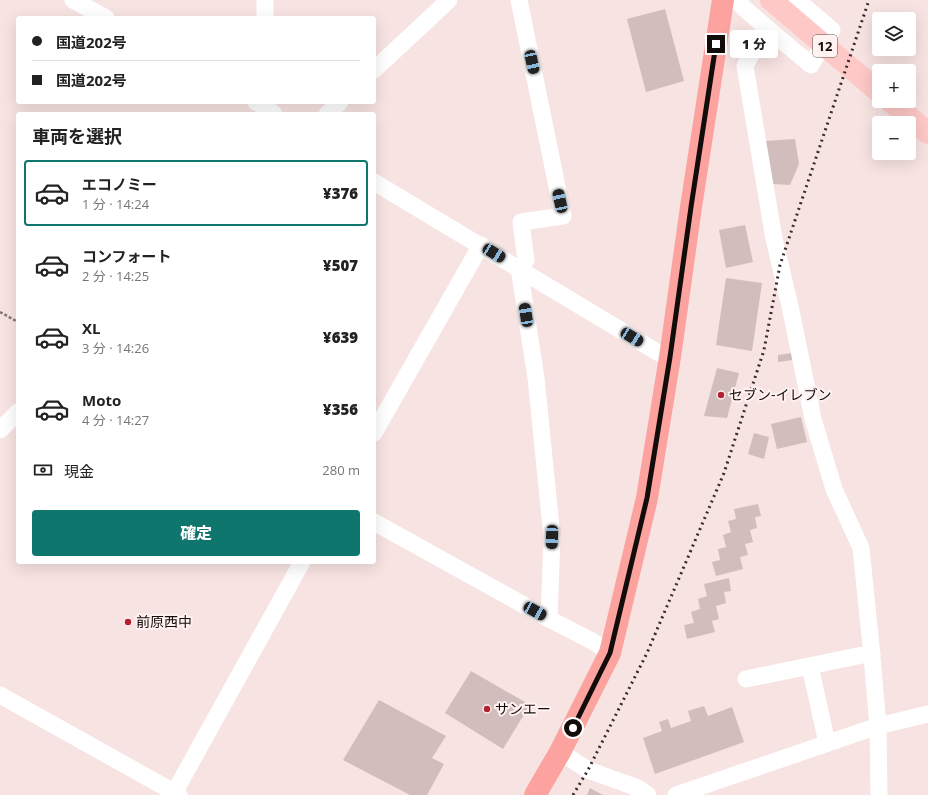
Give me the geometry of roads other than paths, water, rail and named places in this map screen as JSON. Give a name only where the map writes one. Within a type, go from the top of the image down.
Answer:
[{"type":"highway","points":[[535,795],[560,752],[610,653],[647,498],[670,357],[691,207],[723,0]]},
{"type":"main road","name":"12","points":[[771,0],[872,86]]},
{"type":"main road","points":[[898,108],[922,128]]},
{"type":"street","points":[[73,0],[102,16]]},
{"type":"street","points":[[265,16],[266,0]]},
{"type":"street","points":[[376,68],[449,0]]},
{"type":"street","points":[[519,0],[563,216],[521,222],[526,260],[519,268],[536,378],[552,537],[549,619]]},
{"type":"street","points":[[735,0],[811,65],[832,30],[797,0]]},
{"type":"street","points":[[768,29],[754,49],[745,66],[761,170],[774,239],[790,306],[813,419],[834,489],[861,548],[878,726],[879,795]]},
{"type":"street","points":[[329,112],[338,104]]},
{"type":"street","points":[[376,183],[657,352],[670,357]]},
{"type":"street","points":[[376,430],[481,246]]},
{"type":"street","points":[[0,430],[16,414]]},
{"type":"street","points":[[376,523],[610,653]]},
{"type":"street","points":[[0,695],[175,794],[301,564]]},
{"type":"street","points":[[746,679],[872,653]]},
{"type":"street","points":[[810,666],[827,743]]},
{"type":"street","points":[[676,795],[878,726],[928,714]]},
{"type":"street","points":[[560,752],[588,770],[638,788],[648,795]]},
{"type":"railway","points":[[573,795],[588,770],[647,653],[724,473],[764,350],[780,265],[869,0]]},
{"type":"place","name":"セブン-イレブン","points":[[721,395]]},
{"type":"place","name":"前原西中","points":[[128,622]]},
{"type":"place","name":"サンエー","points":[[487,709]]}]
